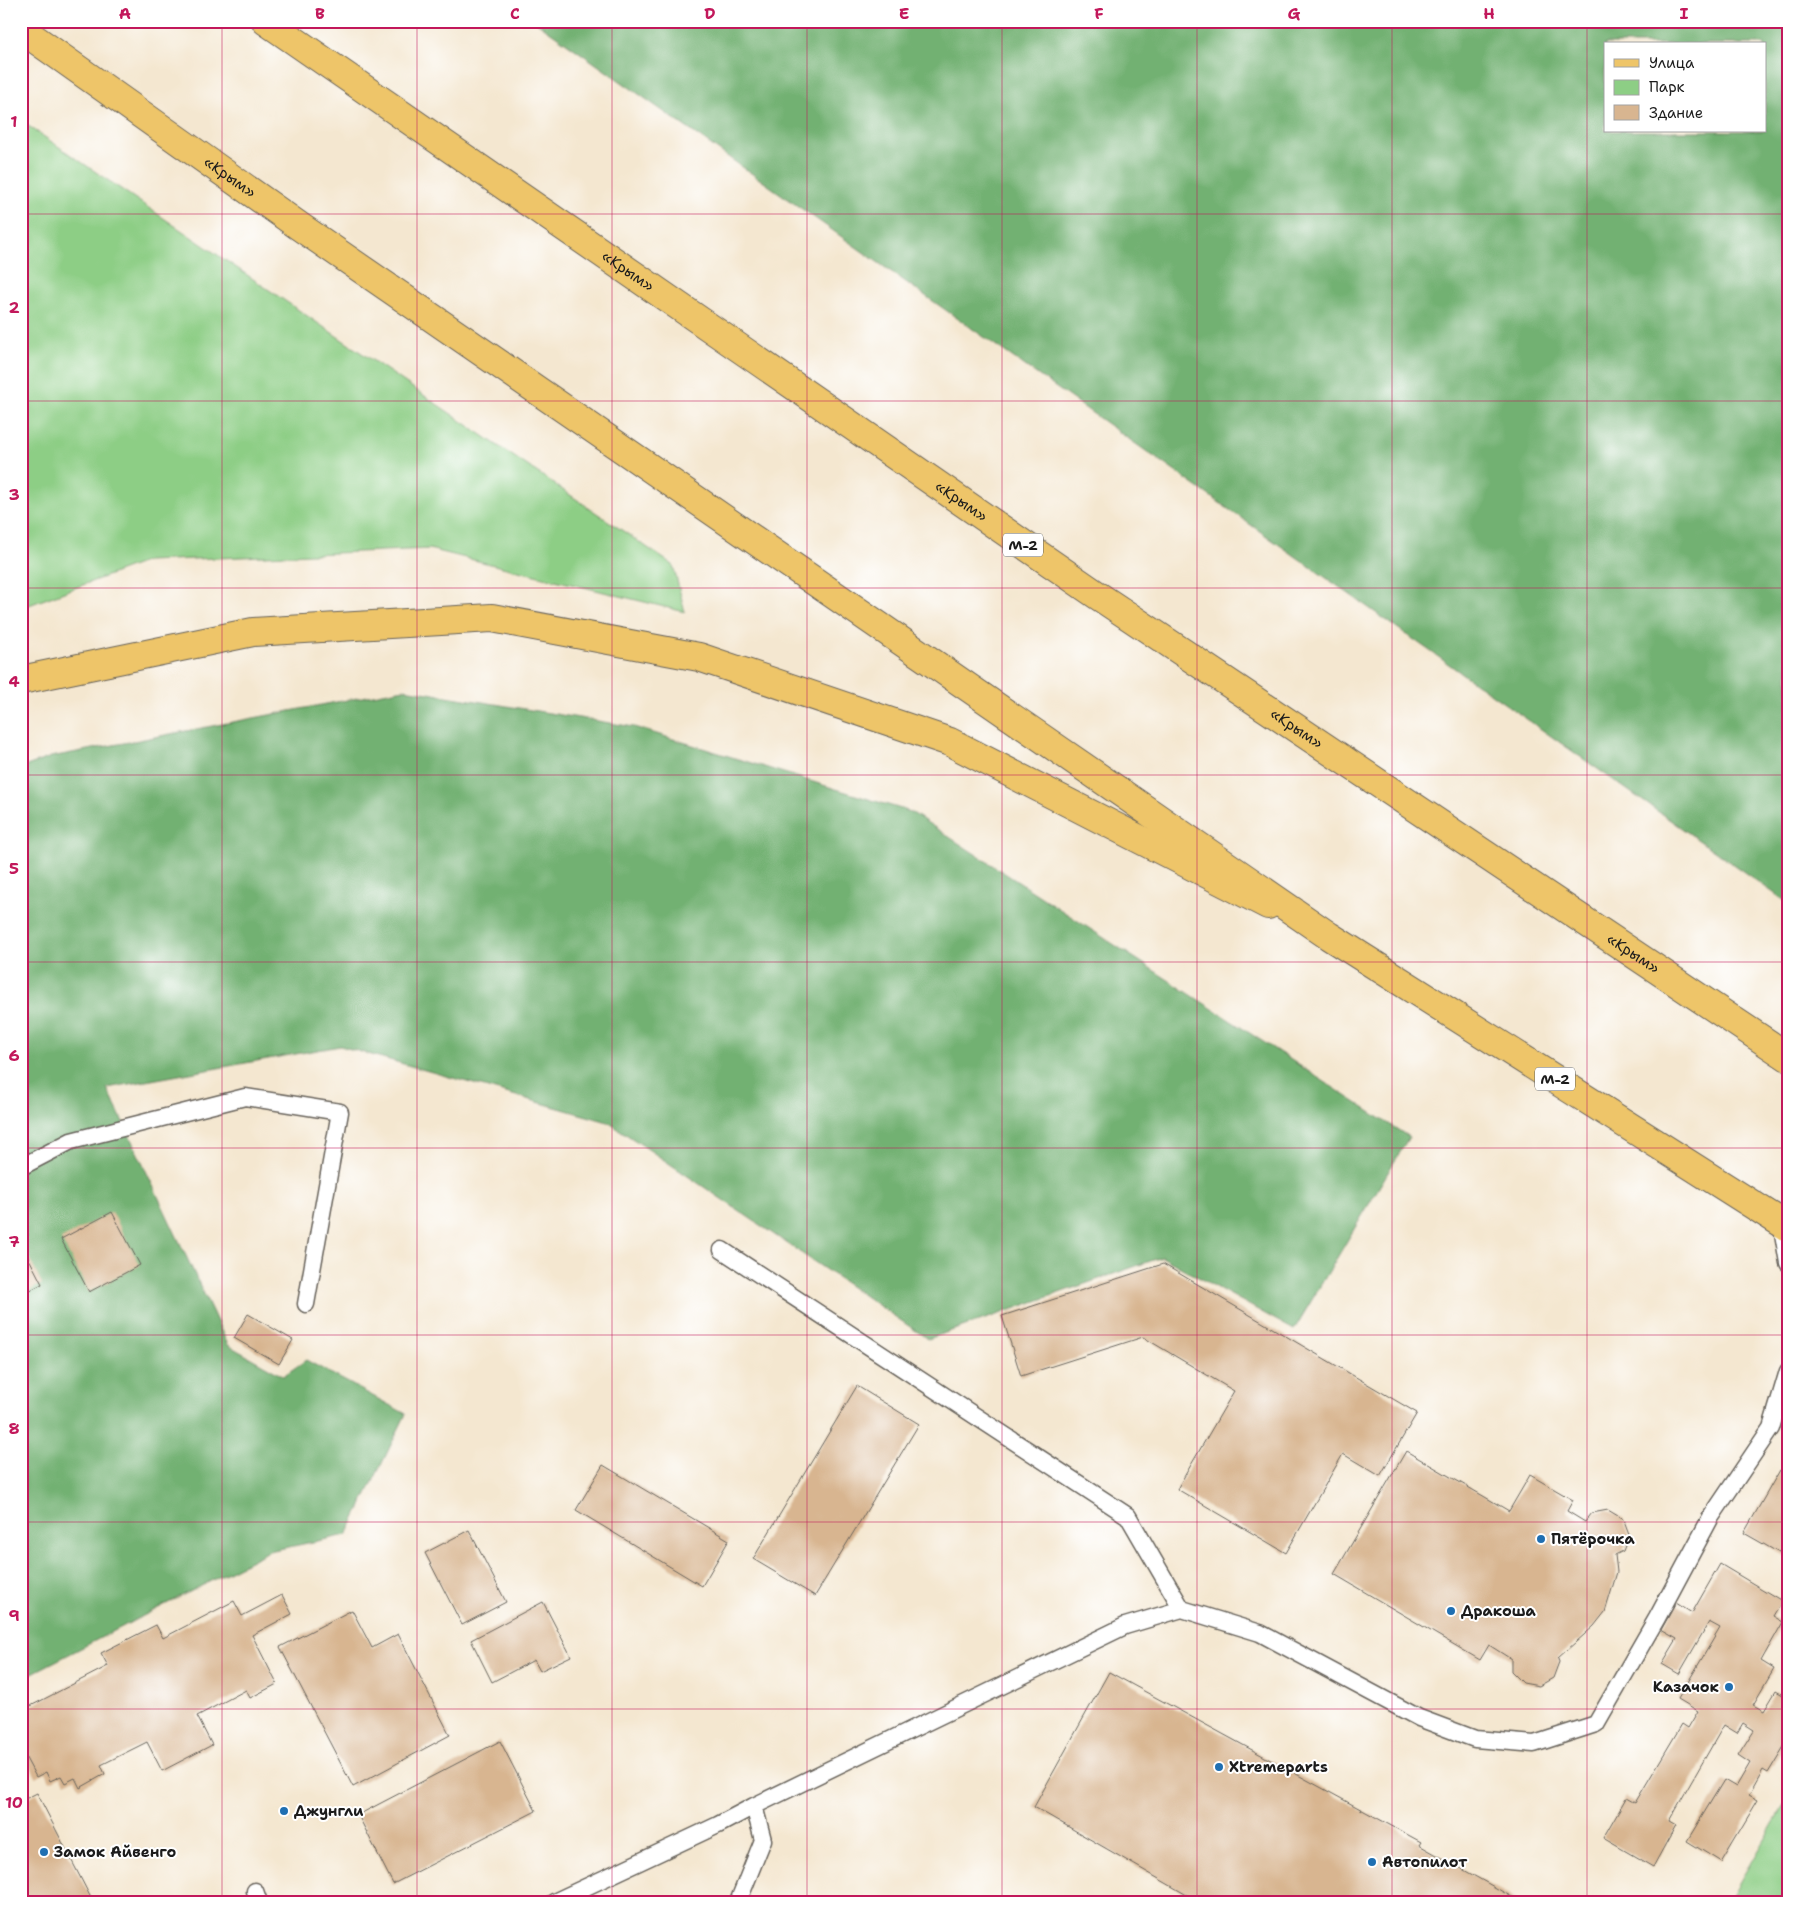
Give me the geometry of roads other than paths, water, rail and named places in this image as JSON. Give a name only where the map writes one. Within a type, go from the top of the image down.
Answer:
[{"type":"main road","name":"«Крым»","points":[[266,21],[1097,595],[1788,1057]]},
{"type":"main road","name":"«Крым»","points":[[21,29],[298,226],[1329,936]]},
{"type":"main road","points":[[21,680],[253,632],[492,618],[700,657],[950,742],[1329,936]]},
{"type":"main road","name":"М-2","points":[[1329,936],[1784,1224]]},
{"type":"lane","points":[[21,1167],[71,1141],[245,1097],[340,1112],[306,1304]]},
{"type":"lane","points":[[1784,1224],[1788,1263]]},
{"type":"lane","points":[[722,1250],[1128,1516],[1182,1609]]},
{"type":"lane","points":[[554,1902],[718,1825],[1125,1626],[1182,1609],[1260,1633],[1419,1718],[1475,1739],[1534,1744],[1596,1724],[1712,1517],[1771,1428],[1788,1372]]},
{"type":"lane","points":[[1771,1428],[1788,1415]]},
{"type":"lane","points":[[738,1902],[763,1840],[754,1806]]},
{"type":"place","name":"Пятёрочка","points":[[1541,1539]]},
{"type":"place","name":"Дракоша","points":[[1451,1611]]},
{"type":"place","name":"Казачок","points":[[1729,1687]]},
{"type":"place","name":"Xtremeparts","points":[[1219,1767]]},
{"type":"place","name":"Джунгли","points":[[284,1811]]},
{"type":"place","name":"Замок Айвенго","points":[[44,1852]]},
{"type":"place","name":"Автопилот","points":[[1372,1862]]}]
